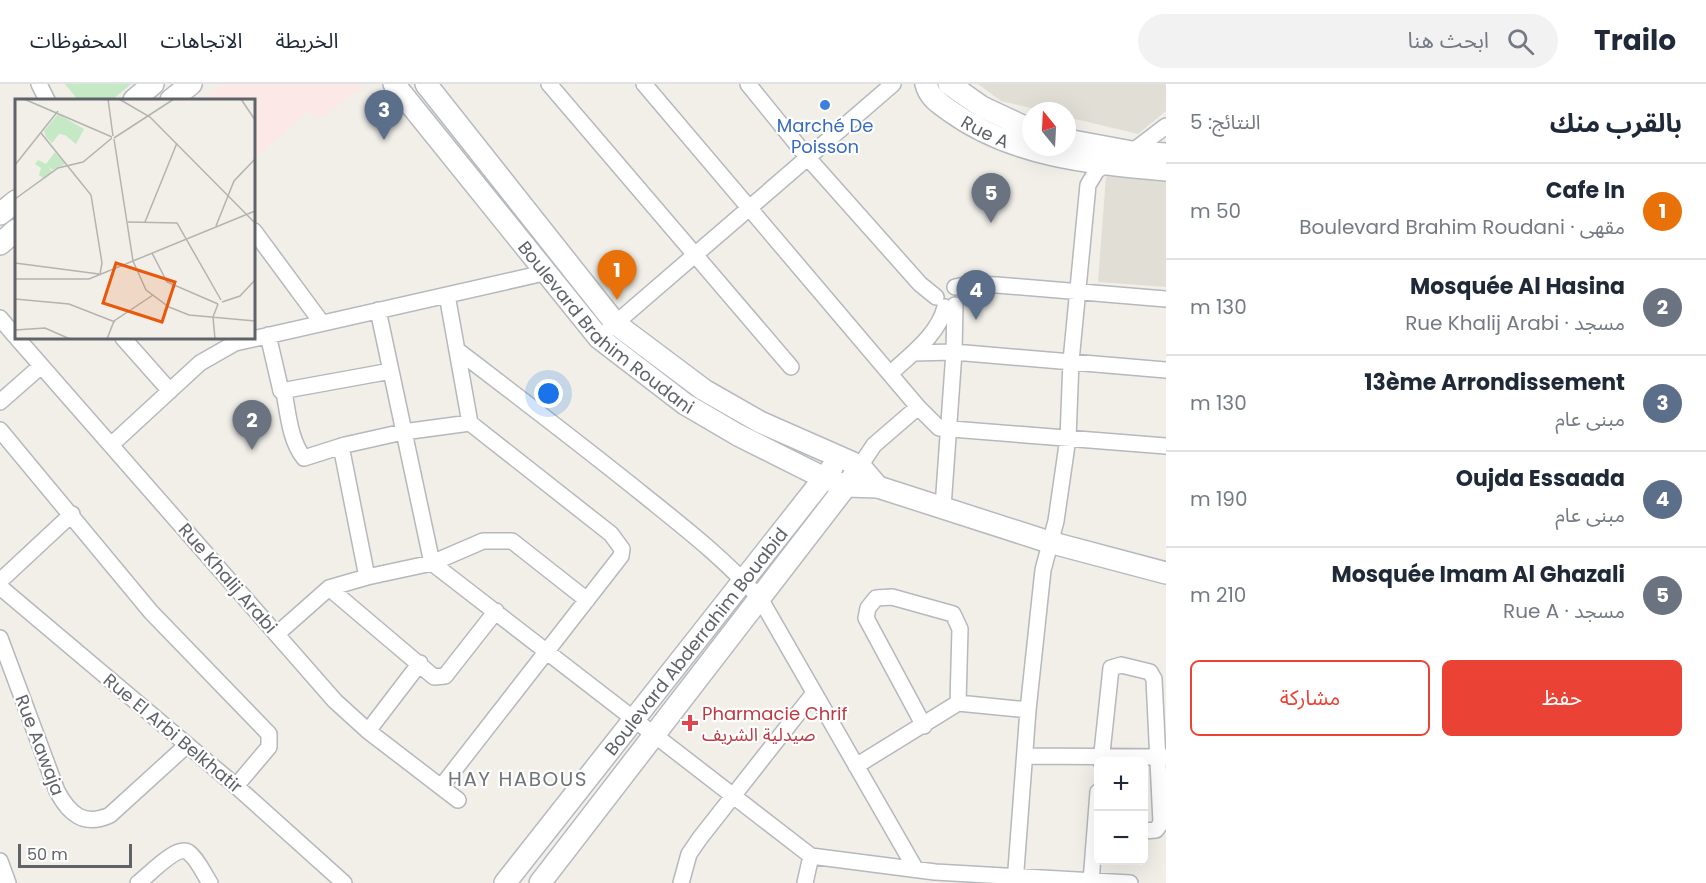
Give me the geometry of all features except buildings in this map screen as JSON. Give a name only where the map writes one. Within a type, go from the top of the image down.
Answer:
[{"type":"main road","points":[[135,99],[153,84]]},
{"type":"main road","points":[[172,99],[191,84]]},
{"type":"main road","points":[[399,90],[425,84]]},
{"type":"main road","name":"Boulevard Brahim Roudani","points":[[425,84],[616,324],[704,390],[760,422],[850,462],[879,488]]},
{"type":"main road","name":"Rue A","points":[[926,84],[928,92],[938,102],[970,125],[1048,153],[1105,165],[1166,170]]},
{"type":"main road","name":"Rue A","points":[[949,84],[982,107],[1022,126]]},
{"type":"main road","name":"Boulevard Brahim Roudani","points":[[399,90],[598,338],[685,404],[738,435],[824,478],[847,486],[879,488],[1049,542],[1166,573]]},
{"type":"main road","points":[[1076,142],[1132,152],[1166,154]]},
{"type":"main road","points":[[0,214],[15,202]]},
{"type":"main road","points":[[0,244],[15,231]]},
{"type":"main road","name":"Boulevard Abderrahim Bouabid","points":[[506,883],[824,478],[850,462]]},
{"type":"main road","name":"Boulevard Abderrahim Bouabid","points":[[540,883],[657,735],[847,486],[850,462]]},
{"type":"street","points":[[39,84],[46,99]]},
{"type":"street","points":[[549,84],[791,367]]},
{"type":"street","points":[[644,84],[918,407],[939,428],[1166,446]]},
{"type":"street","points":[[748,84],[808,158],[920,284],[945,303],[954,352],[943,507]]},
{"type":"street","points":[[598,338],[893,84]]},
{"type":"street","points":[[1015,881],[1028,710],[1043,570],[1056,521],[1068,438],[1071,361],[1088,185],[1097,170],[1132,152],[1166,126]]},
{"type":"street","points":[[255,232],[322,323]]},
{"type":"street","points":[[255,337],[544,273]]},
{"type":"street","points":[[945,303],[959,296],[955,287],[969,284],[1166,299]]},
{"type":"street","points":[[441,787],[621,556],[618,541],[470,423],[447,295]]},
{"type":"street","points":[[891,373],[913,353],[941,320],[945,303]]},
{"type":"street","points":[[378,310],[432,563],[634,720],[657,735],[734,797],[811,855],[915,868],[934,878],[1130,883]]},
{"type":"street","name":"Rue Khalij Arabi","points":[[0,318],[15,335]]},
{"type":"street","points":[[268,335],[279,388],[284,392],[292,433],[298,450],[304,458],[341,446],[403,432],[470,423]]},
{"type":"street","name":"Rue Khalij Arabi","points":[[19,339],[335,701],[368,731],[458,800]]},
{"type":"street","points":[[124,339],[170,391]]},
{"type":"street","points":[[111,445],[218,350],[245,339]]},
{"type":"street","points":[[457,350],[607,465],[718,554],[743,579],[760,600],[915,868]]},
{"type":"street","points":[[913,353],[954,352],[1166,370]]},
{"type":"street","points":[[0,402],[41,366]]},
{"type":"street","points":[[284,392],[391,371]]},
{"type":"street","points":[[850,462],[874,445],[918,407]]},
{"type":"street","points":[[0,430],[151,612],[269,734],[269,747],[236,786]]},
{"type":"street","points":[[341,446],[367,577]]},
{"type":"street","points":[[0,581],[72,514]]},
{"type":"street","points":[[277,634],[329,588],[432,563],[483,541],[512,541],[587,600]]},
{"type":"street","name":"Rue El Arbi Belkhatir","points":[[0,587],[236,786],[344,883]]},
{"type":"street","points":[[329,588],[434,677],[445,676],[496,611]]},
{"type":"street","points":[[924,726],[866,618],[868,608],[876,598],[892,597],[953,614],[958,620],[960,629],[958,703]]},
{"type":"street","name":"Rue Aawaja","points":[[0,638],[57,791],[64,805],[74,815],[85,820],[98,820],[110,815],[187,745]]},
{"type":"street","points":[[368,731],[420,663]]},
{"type":"street","points":[[1101,757],[1111,668],[1121,664],[1153,675],[1161,758],[1161,823],[1156,830],[1148,831]]},
{"type":"street","points":[[681,883],[689,854],[814,693]]},
{"type":"street","points":[[856,766],[958,703],[1028,710]]},
{"type":"street","points":[[1025,756],[1094,760]]},
{"type":"street","points":[[138,883],[174,853],[182,851],[190,854],[210,883]]},
{"type":"street","points":[[805,883],[811,855]]},
{"type":"street","points":[[1091,882],[1094,856]]},
{"type":"street","points":[[0,861],[8,883]]},
{"type":"shaded area","points":[[224,84],[364,85],[318,120],[309,110],[255,158],[255,99],[205,99]]},
{"type":"shaded area","points":[[978,84],[1166,84],[1166,111],[1138,134],[1076,119],[1076,102],[1022,102],[1022,106],[1001,101]]},
{"type":"shaded area","points":[[1106,176],[1166,180],[1166,287],[1098,282]]},
{"type":"green space","points":[[65,84],[131,84],[113,99],[77,99]]},
{"type":"place","name":"Marché De Poisson","points":[[825,105]]},
{"type":"place","name":"13ème Arrondissement","points":[[384,140]]},
{"type":"place","name":"Mosquée Imam Al Ghazali","points":[[991,223]]},
{"type":"place","name":"Cafe In","points":[[617,300]]},
{"type":"place","name":"Oujda Essaada","points":[[976,320]]},
{"type":"place","name":"Mosquée Al Hasina","points":[[252,450]]},
{"type":"place","name":"Pharmacie Chrif صيدلية الشريف","points":[[690,723]]},
{"type":"district","name":"HAY HABOUS","points":[[518,779]]}]
